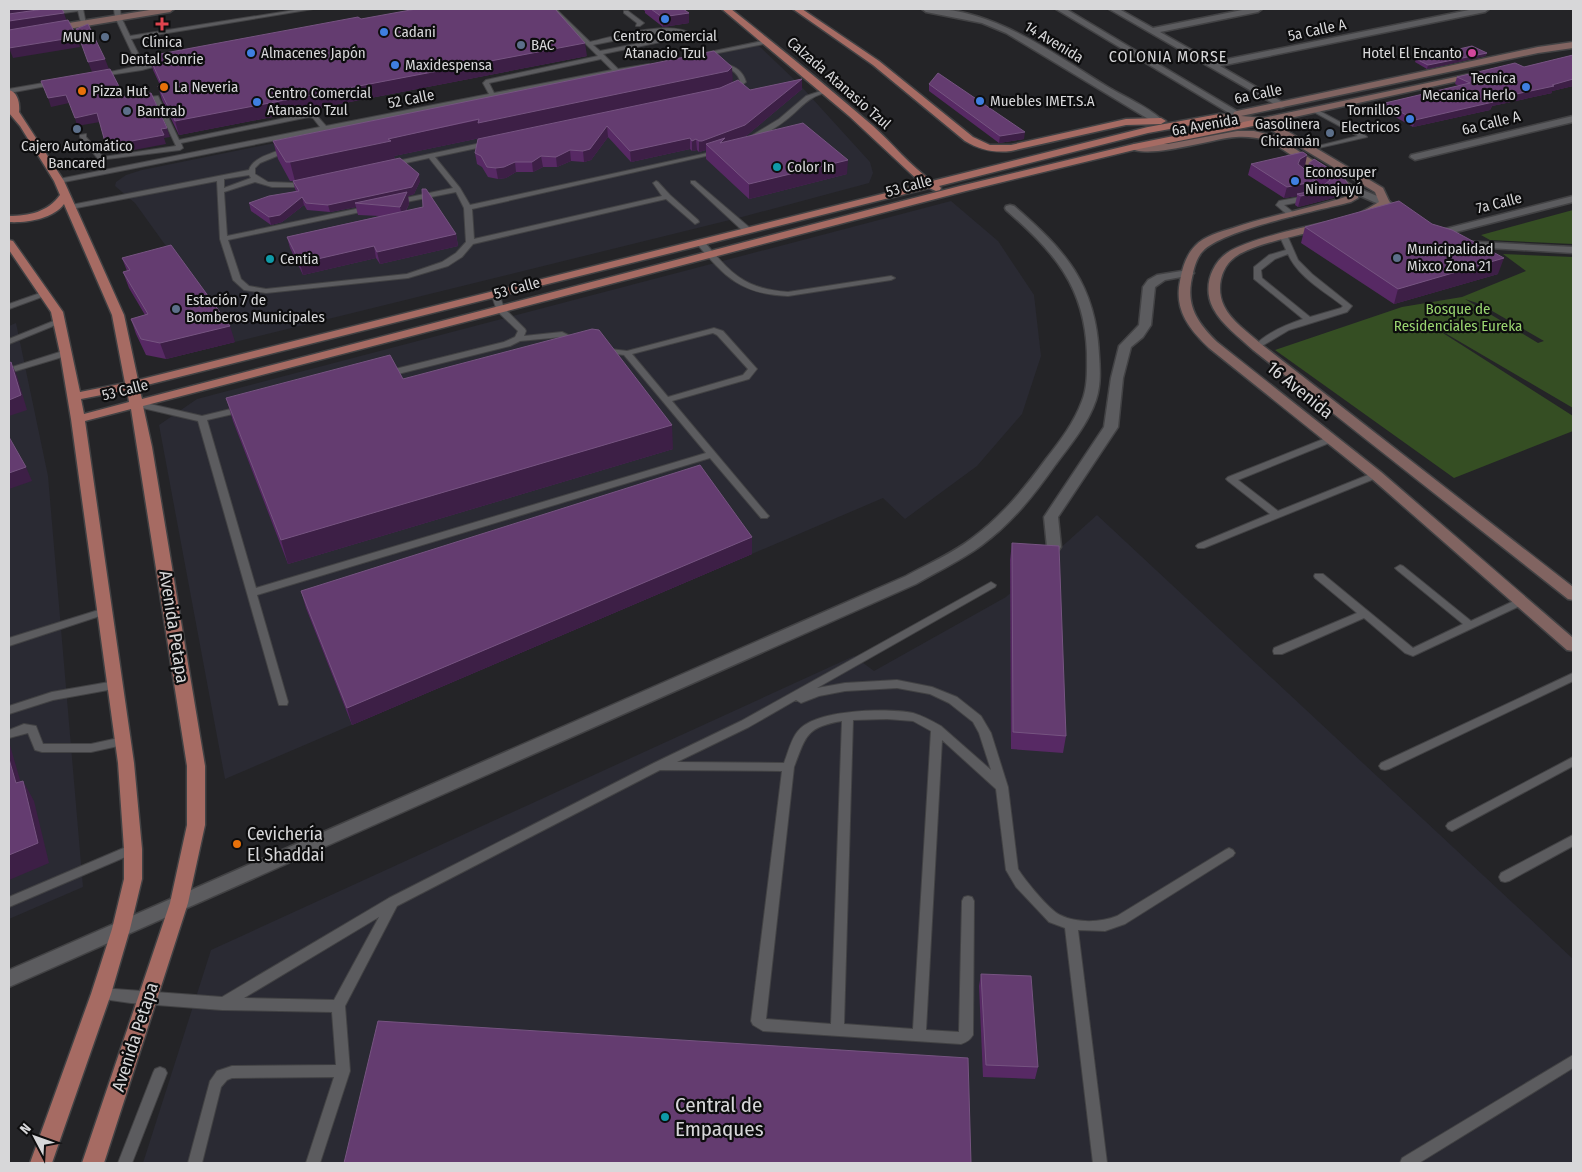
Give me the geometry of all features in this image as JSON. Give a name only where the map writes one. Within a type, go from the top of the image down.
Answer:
[{"type":"main road","points":[[37,31],[84,23],[118,13],[170,9]]},
{"type":"main road","name":"Calzada Atanasio Tzul","points":[[726,9],[827,91],[929,184],[947,193]]},
{"type":"main road","name":"Calzada Atanasio Tzul","points":[[797,9],[876,63],[980,145],[999,149],[1011,148],[1126,122],[1158,120]]},
{"type":"main road","name":"6a Calle","points":[[950,178],[1148,130],[1281,105],[1538,50],[1573,45]]},
{"type":"main road","points":[[1543,60],[1573,54]]},
{"type":"main road","name":"6a Calle","points":[[964,188],[1134,147],[1486,72]]},
{"type":"main road","points":[[9,92],[16,103],[11,111]]},
{"type":"main road","name":"Avenida Petapa","points":[[11,111],[24,125],[60,182],[118,316],[137,404],[196,766],[196,825],[179,903],[93,1163]]},
{"type":"main road","name":"6a Avenida","points":[[1220,117],[1263,121],[1379,190],[1385,203]]},
{"type":"main road","points":[[1158,120],[1203,120]]},
{"type":"main road","name":"6a Avenida","points":[[1134,147],[1147,149],[1219,136],[1258,133],[1271,138],[1349,190]]},
{"type":"main road","points":[[848,204],[887,190],[902,179],[903,162]]},
{"type":"main road","name":"53 Calle","points":[[74,397],[132,385],[950,178]]},
{"type":"main road","name":"53 Calle","points":[[78,420],[964,188]]},
{"type":"main road","name":"16 Avenida","points":[[1349,190],[1353,198],[1222,234],[1200,247],[1191,260],[1184,285],[1185,309],[1192,326],[1213,345],[1376,475],[1520,602],[1573,646]]},
{"type":"main road","points":[[9,219],[15,220],[55,208],[65,195]]},
{"type":"main road","name":"16 Avenida","points":[[1385,203],[1367,215],[1254,245],[1231,255],[1218,269],[1213,289],[1218,307],[1234,328],[1256,347],[1573,595]]},
{"type":"main road","points":[[9,243],[46,294],[56,312],[66,353],[78,420],[123,741],[133,849],[133,879],[121,929],[101,994],[41,1163]]},
{"type":"street","name":"14 Avenida","points":[[926,9],[984,21],[1003,28],[1158,120]]},
{"type":"street","points":[[1060,9],[1237,114]]},
{"type":"street","points":[[1113,9],[1281,105]]},
{"type":"street","points":[[1153,31],[1258,9]]},
{"type":"street","name":"5a Calle A","points":[[1213,65],[1485,9]]},
{"type":"street","name":"6a Calle A","points":[[1416,157],[1573,119]]},
{"type":"street","points":[[1349,190],[1385,203],[1405,217]]},
{"type":"street","name":"7a Calle","points":[[1573,199],[1428,233],[1457,243],[1473,246],[1573,250]]},
{"type":"street","points":[[9,979],[911,580],[982,538],[1015,507],[1043,473],[1078,424],[1092,390],[1094,337],[1087,302],[1079,284],[1048,241],[1010,208]]},
{"type":"street","points":[[1054,547],[1051,517],[1111,427],[1117,378],[1125,346],[1139,334],[1145,325],[1149,286],[1152,281],[1158,278],[1188,273]]},
{"type":"lane","points":[[38,15],[79,9],[84,23]]},
{"type":"lane","points":[[128,38],[310,9]]},
{"type":"lane","points":[[553,9],[616,71]]},
{"type":"lane","points":[[626,12],[641,23],[638,25]]},
{"type":"lane","points":[[118,13],[142,68]]},
{"type":"lane","points":[[492,95],[486,83],[488,81],[691,35],[683,30],[667,30],[589,44]]},
{"type":"lane","points":[[692,56],[767,42]]},
{"type":"lane","points":[[88,78],[171,62]]},
{"type":"lane","name":"52 Calle","points":[[60,182],[654,64]]},
{"type":"lane","points":[[71,208],[251,172],[258,162],[280,152],[687,67],[710,64],[722,66],[739,72],[742,77],[739,87],[720,94],[295,185],[275,186],[256,180],[221,191]]},
{"type":"lane","points":[[9,92],[61,82]]},
{"type":"lane","points":[[744,141],[771,128],[786,117],[807,96],[827,91]]},
{"type":"lane","points":[[129,102],[156,97],[185,157]]},
{"type":"lane","points":[[1312,149],[1364,137],[1314,110]]},
{"type":"lane","points":[[84,135],[82,136],[101,159],[309,115],[315,117],[325,129]]},
{"type":"lane","points":[[468,208],[705,155],[727,148]]},
{"type":"lane","points":[[431,156],[458,189],[468,208],[470,242]]},
{"type":"lane","points":[[1293,215],[1280,205],[1312,196],[1321,191],[1320,188],[1300,175],[1300,173],[1312,166]]},
{"type":"lane","points":[[251,172],[256,180]]},
{"type":"lane","points":[[220,179],[224,239],[241,284],[255,290],[266,291],[408,276],[445,264],[459,255],[470,242],[667,197]]},
{"type":"lane","points":[[693,182],[747,230]]},
{"type":"lane","points":[[656,183],[667,197],[695,222]]},
{"type":"lane","points":[[390,204],[458,189]]},
{"type":"lane","points":[[224,239],[380,206]]},
{"type":"lane","points":[[1256,347],[1267,337],[1344,310],[1348,306],[1310,276],[1295,261],[1284,237]]},
{"type":"lane","points":[[700,242],[744,286],[772,294],[788,294],[891,278]]},
{"type":"lane","points":[[1291,251],[1264,262],[1256,269],[1258,279],[1310,321]]},
{"type":"lane","points":[[495,293],[500,309],[522,331],[518,339]]},
{"type":"lane","points":[[9,307],[46,294]]},
{"type":"lane","points":[[9,342],[59,322]]},
{"type":"lane","points":[[374,377],[498,346],[518,339],[562,334],[591,348],[627,353],[714,330],[720,333],[753,369],[746,377],[666,400]]},
{"type":"lane","points":[[9,371],[66,353]]},
{"type":"lane","points":[[627,353],[764,516]]},
{"type":"lane","points":[[137,404],[202,420],[250,408]]},
{"type":"lane","points":[[202,420],[283,702]]},
{"type":"lane","points":[[1277,515],[1231,479],[1331,439]]},
{"type":"lane","points":[[252,594],[712,454]]},
{"type":"lane","points":[[1201,546],[1376,475]]},
{"type":"lane","points":[[1400,568],[1469,624]]},
{"type":"lane","points":[[1320,576],[1408,650],[1413,652],[1469,624],[1520,602]]},
{"type":"lane","points":[[745,724],[990,585]]},
{"type":"lane","points":[[9,642],[105,611]]},
{"type":"lane","points":[[1278,651],[1365,614]]},
{"type":"lane","points":[[1385,766],[1573,677]]},
{"type":"lane","points":[[222,1004],[393,902],[658,766],[817,692],[845,687],[898,684],[932,691],[953,700],[977,720],[985,733],[1002,788],[1012,870],[1020,883],[1040,906],[1053,918],[1071,926],[1105,926],[1121,920],[1228,852]]},
{"type":"lane","points":[[9,710],[52,696],[115,685]]},
{"type":"lane","points":[[968,901],[966,1036],[962,1038],[919,1034],[837,1031],[763,1025],[758,1021],[788,767],[802,733],[806,729],[812,725],[848,717],[912,717],[937,729],[1002,788]]},
{"type":"lane","points":[[837,1031],[848,717]]},
{"type":"lane","points":[[9,734],[24,728],[32,730],[39,747],[42,748],[91,748],[123,741]]},
{"type":"lane","points":[[919,1034],[937,729]]},
{"type":"lane","points":[[1452,826],[1573,761]]},
{"type":"lane","points":[[658,766],[788,767]]},
{"type":"lane","points":[[1505,877],[1573,840]]},
{"type":"lane","points":[[9,902],[133,849]]},
{"type":"lane","points":[[313,1163],[343,1071],[338,1006],[393,902]]},
{"type":"lane","points":[[1071,926],[1100,1163]]},
{"type":"lane","points":[[101,994],[222,1004],[338,1006]]},
{"type":"lane","points":[[1407,1163],[1573,1061]]},
{"type":"lane","points":[[195,1163],[215,1084],[222,1075],[232,1072],[343,1071]]},
{"type":"lane","points":[[125,1163],[160,1073]]},
{"type":"shaded area","points":[[758,45],[800,85],[870,162],[873,173],[869,183],[742,217],[235,342],[135,203],[115,186],[116,182],[126,175],[142,170]]},
{"type":"shaded area","points":[[951,201],[998,241],[1034,295],[1041,356],[1022,414],[977,466],[905,519],[883,498],[225,779],[159,425],[197,399]]},
{"type":"shaded area","points":[[16,323],[48,476],[83,887],[9,919],[9,326]]},
{"type":"shaded area","points":[[1097,515],[1573,959],[1573,1163],[143,1163],[211,950],[854,656],[874,671],[1006,597]]},
{"type":"green space","points":[[1573,210],[1573,244],[1490,240],[1481,235]]},
{"type":"green space","name":"Bosque de Residenciales Eureka","points":[[1503,254],[1573,257],[1573,408],[1421,319],[1573,416],[1573,431],[1454,478],[1275,350],[1402,307],[1462,297],[1526,271]],"holes":[[[1465,299],[1480,304],[1544,341],[1538,343]]]},
{"type":"building","points":[[44,9],[62,9],[64,13],[9,21],[9,14]]},
{"type":"building","name":"Centro Comercial Atanasio Tzul","points":[[416,9],[555,9],[585,43],[175,121],[158,86],[162,85],[149,56],[358,17],[361,19]]},
{"type":"building","points":[[651,9],[683,9],[689,13],[662,17]]},
{"type":"building","points":[[68,20],[77,37],[9,48],[9,30]]},
{"type":"building","points":[[88,24],[105,59],[88,62],[76,29]]},
{"type":"building","points":[[1472,46],[1487,53],[1428,65],[1416,59]]},
{"type":"building","points":[[714,51],[732,67],[728,71],[478,123],[479,119],[388,139],[391,141],[290,162],[286,162],[273,141]]},
{"type":"building","points":[[1573,55],[1573,79],[1552,85],[1554,86],[1488,100],[1493,102],[1415,120],[1385,103],[1470,83],[1457,77],[1515,63],[1524,67]]},
{"type":"building","points":[[110,69],[125,98],[151,93],[167,128],[161,129],[164,135],[115,144],[114,140],[105,142],[97,113],[75,118],[66,95],[48,98],[41,81]]},
{"type":"building","points":[[938,73],[1025,132],[1000,136],[929,84]]},
{"type":"building","points":[[802,79],[745,125],[702,141],[696,139],[692,141],[690,138],[630,151],[607,126],[590,149],[583,151],[570,150],[556,157],[541,156],[532,162],[515,162],[496,168],[487,167],[481,156],[475,153],[478,139],[720,88],[738,80],[750,90]]},
{"type":"building","name":"Color In","points":[[803,123],[848,160],[749,184],[706,144],[725,138],[720,143]]},
{"type":"building","points":[[1303,152],[1307,155],[1300,159],[1298,164],[1317,179],[1312,182],[1287,187],[1251,164]]},
{"type":"building","points":[[400,158],[419,174],[412,187],[328,205],[306,203],[302,197],[280,215],[269,217],[249,203],[269,196],[299,191],[293,181]]},
{"type":"building","points":[[1314,159],[1344,178],[1348,184],[1301,196],[1297,194],[1318,190],[1330,180],[1326,174],[1309,163]]},
{"type":"building","points":[[422,189],[426,189],[456,234],[377,252],[374,246],[300,263],[287,237],[423,207]]},
{"type":"building","points":[[407,192],[400,207],[355,203]]},
{"type":"building","name":"Municipalidad Mixco Zona 21","points":[[1399,201],[1432,224],[1452,230],[1504,258],[1398,289],[1305,227]]},
{"type":"building","name":"Estación 7 de Bomberos Municipales","points":[[171,245],[230,326],[160,343],[141,339],[131,319],[148,314],[123,272],[130,270],[122,258]]},
{"type":"building","points":[[592,329],[599,330],[672,425],[281,540],[226,398],[390,355],[403,379]]},
{"type":"building","points":[[11,362],[21,395],[9,400],[9,363]]},
{"type":"building","points":[[9,437],[26,467],[9,473]]},
{"type":"building","points":[[700,465],[752,537],[347,708],[301,591]]},
{"type":"building","points":[[1012,543],[1059,546],[1066,736],[1013,732]]},
{"type":"building","points":[[9,759],[16,783],[23,781],[38,843],[9,855]]},
{"type":"building","points":[[981,974],[1031,976],[1038,1067],[986,1065]]},
{"type":"building","name":"Central de Empaques","points":[[378,1021],[968,1058],[971,1163],[344,1163]]},
{"type":"place","name":"Centro Comercial Atanacio Tzul","points":[[665,19]]},
{"type":"place","name":"Clínica Dental Sonrie","points":[[162,24]]},
{"type":"place","name":"Cadani","points":[[384,32]]},
{"type":"place","name":"MUNI","points":[[105,37]]},
{"type":"place","name":"BAC","points":[[521,45]]},
{"type":"place","name":"Almacenes Japón","points":[[251,53]]},
{"type":"place","name":"Hotel El Encanto","points":[[1472,53]]},
{"type":"place","name":"Maxidespensa","points":[[395,65]]},
{"type":"place","name":"La Neveria","points":[[164,87]]},
{"type":"place","name":"Tecnica Mecanica Herlo","points":[[1526,87]]},
{"type":"place","name":"Pizza Hut","points":[[82,91]]},
{"type":"place","name":"Muebles IMET.S.A","points":[[980,101]]},
{"type":"place","name":"Centro Comercial Atanasio Tzul","points":[[257,102]]},
{"type":"place","name":"Bantrab","points":[[127,111]]},
{"type":"place","name":"Tornillos Electricos","points":[[1410,119]]},
{"type":"place","name":"Cajero Automático Bancared","points":[[77,129]]},
{"type":"place","name":"Gasolinera Chicamán","points":[[1330,133]]},
{"type":"place","name":"Color In","points":[[777,167]]},
{"type":"place","name":"Econosuper Nimajuyú","points":[[1295,181]]},
{"type":"place","name":"Municipalidad Mixco Zona 21","points":[[1397,258]]},
{"type":"place","name":"Centia","points":[[270,259]]},
{"type":"place","name":"Estación 7 de Bomberos Municipales","points":[[176,309]]},
{"type":"place","name":"Cevichería El Shaddai","points":[[237,844]]},
{"type":"place","name":"Central de Empaques","points":[[665,1117]]},
{"type":"district","name":"COLONIA MORSE","points":[[1168,56]]}]
